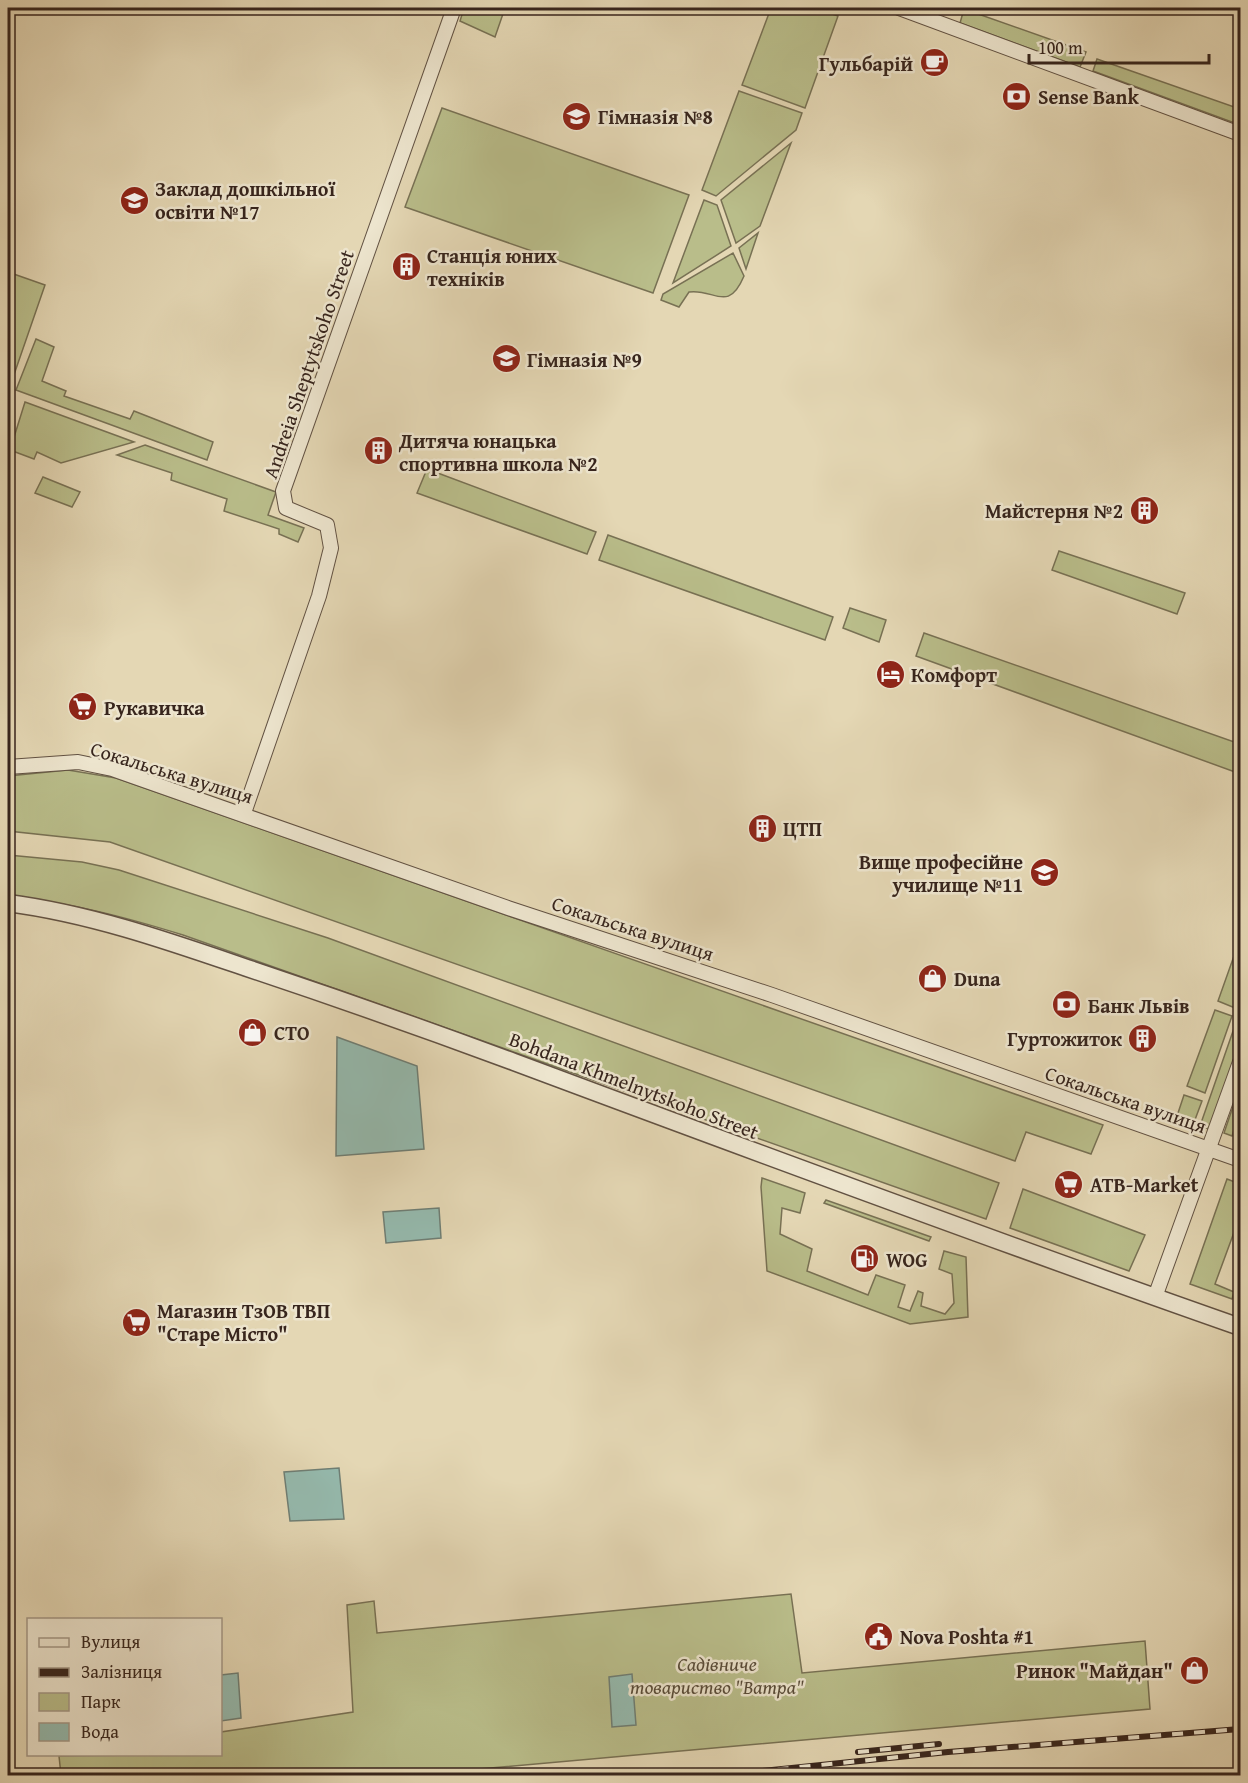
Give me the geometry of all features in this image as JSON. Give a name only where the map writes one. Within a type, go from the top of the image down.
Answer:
[{"type":"street","name":"Andreia Sheptytskoho Street","points":[[244,813],[319,596],[332,548],[327,525],[286,508],[283,491],[454,8]]},
{"type":"street","points":[[898,8],[923,12],[1240,134]]},
{"type":"street","name":"Сокальська вулиця","points":[[8,767],[78,762],[112,769],[244,813],[508,908],[772,995],[1240,1160]]},
{"type":"street","name":"Bohdana Khmelnytskoho Street","points":[[8,903],[70,913],[117,924],[314,991],[472,1046],[883,1200],[1240,1327]]},
{"type":"street","points":[[1155,1297],[1240,1062]]},
{"type":"green space","points":[[464,8],[505,8],[495,37],[460,21]]},
{"type":"green space","points":[[771,8],[815,8],[838,16],[805,108],[742,85]]},
{"type":"green space","points":[[964,9],[1086,52],[1080,67],[960,23]]},
{"type":"green space","points":[[1097,59],[1240,109],[1240,125],[1093,71]]},
{"type":"green space","points":[[739,91],[802,113],[796,130],[716,196],[702,190]]},
{"type":"green space","points":[[442,108],[689,195],[653,293],[405,207]]},
{"type":"green space","points":[[791,143],[760,226],[736,243],[721,200]]},
{"type":"green space","points":[[704,200],[717,205],[731,246],[673,283]]},
{"type":"green space","points":[[758,233],[746,269],[739,248]]},
{"type":"green space","points":[[733,253],[744,276],[732,294],[720,297],[689,292],[679,307],[661,300],[663,294]]},
{"type":"green space","points":[[8,272],[45,285],[8,392]]},
{"type":"green space","points":[[36,339],[54,347],[42,381],[66,391],[64,396],[130,419],[134,411],[213,442],[207,460],[16,390]]},
{"type":"green space","points":[[25,402],[134,442],[61,463],[37,452],[34,459],[10,450]]},
{"type":"green space","points":[[145,445],[276,492],[268,515],[304,528],[298,542],[279,534],[279,529],[224,511],[227,499],[171,480],[172,473],[117,455]]},
{"type":"green space","points":[[427,469],[596,532],[587,554],[417,493]]},
{"type":"green space","points":[[43,477],[80,492],[72,507],[35,493]]},
{"type":"green space","points":[[608,535],[833,617],[825,640],[599,560]]},
{"type":"green space","points":[[1059,551],[1185,593],[1177,614],[1052,570]]},
{"type":"green space","points":[[850,608],[886,620],[879,642],[843,628]]},
{"type":"green space","points":[[924,633],[1240,744],[1240,755],[1235,772],[916,656]]},
{"type":"green space","points":[[68,770],[116,778],[1103,1125],[1091,1154],[1026,1132],[1015,1161],[110,842],[8,831],[8,776]]},
{"type":"green space","points":[[8,855],[82,862],[119,870],[328,938],[999,1183],[986,1219],[183,935],[97,911],[8,897]]},
{"type":"green space","points":[[1240,939],[1240,993],[1235,1008],[1218,1001]]},
{"type":"green space","points":[[1215,1010],[1232,1016],[1205,1093],[1187,1086]]},
{"type":"green space","points":[[1240,1011],[1240,1048],[1212,1130],[1200,1126]]},
{"type":"green space","points":[[1239,1089],[1240,1112],[1232,1136],[1224,1133]]},
{"type":"green space","points":[[1184,1095],[1202,1101],[1193,1125],[1176,1119]]},
{"type":"green space","points":[[762,1178],[805,1193],[800,1213],[782,1208],[780,1234],[812,1249],[807,1271],[868,1295],[876,1275],[905,1285],[898,1307],[910,1311],[918,1291],[923,1293],[921,1306],[945,1314],[954,1303],[952,1274],[939,1269],[944,1251],[966,1257],[968,1317],[910,1324],[767,1271]]},
{"type":"green space","points":[[1227,1179],[1240,1184],[1240,1216],[1215,1284],[1234,1292],[1232,1299],[1190,1284]]},
{"type":"green space","points":[[1023,1189],[1145,1235],[1129,1271],[1010,1228]]},
{"type":"green space","points":[[826,1200],[931,1237],[929,1241],[824,1203]]},
{"type":"green space","name":"Садівниче товариство \"Ватра\"","points":[[791,1594],[802,1673],[1145,1641],[1150,1709],[401,1776],[61,1775],[59,1756],[222,1756],[222,1732],[353,1712],[347,1605],[374,1601],[377,1633]]},
{"type":"water","points":[[337,1037],[417,1066],[424,1149],[336,1156]]},
{"type":"water","points":[[439,1208],[441,1238],[386,1243],[383,1212]]},
{"type":"water","points":[[339,1468],[344,1519],[290,1521],[284,1472]]},
{"type":"water","points":[[238,1673],[241,1718],[222,1721],[222,1675]]},
{"type":"water","points":[[632,1674],[636,1725],[612,1727],[609,1677]]},
{"type":"railway","points":[[712,1776],[948,1752],[1240,1729]]},
{"type":"railway","points":[[858,1752],[939,1744]]},
{"type":"place","name":"Гульбарій","points":[[934,63]]},
{"type":"place","name":"Sense Bank","points":[[1017,96]]},
{"type":"place","name":"Гімназія №8","points":[[577,116]]},
{"type":"place","name":"Заклад дошкільної освіти №17","points":[[134,200]]},
{"type":"place","name":"Станція юних техніків","points":[[406,266]]},
{"type":"place","name":"Гімназія №9","points":[[506,359]]},
{"type":"place","name":"Дитяча юнацька спортивна школа №2","points":[[378,451]]},
{"type":"place","name":"Майстерня №2","points":[[1144,510]]},
{"type":"place","name":"Комфорт","points":[[890,674]]},
{"type":"place","name":"Рукавичка","points":[[83,707]]},
{"type":"place","name":"ЦТП","points":[[762,828]]},
{"type":"place","name":"Вище професійне училище №11","points":[[1044,872]]},
{"type":"place","name":"Duna","points":[[933,978]]},
{"type":"place","name":"Банк Львів","points":[[1067,1005]]},
{"type":"place","name":"СТО","points":[[253,1032]]},
{"type":"place","name":"Гуртожиток","points":[[1143,1038]]},
{"type":"place","name":"ATB-Market","points":[[1069,1184]]},
{"type":"place","name":"WOG","points":[[865,1259]]},
{"type":"place","name":"Магазин ТзОВ ТВП \"Старе Місто\"","points":[[136,1322]]},
{"type":"place","name":"Nova Poshta #1","points":[[879,1636]]},
{"type":"place","name":"Ринок \"Майдан\"","points":[[1194,1670]]}]
